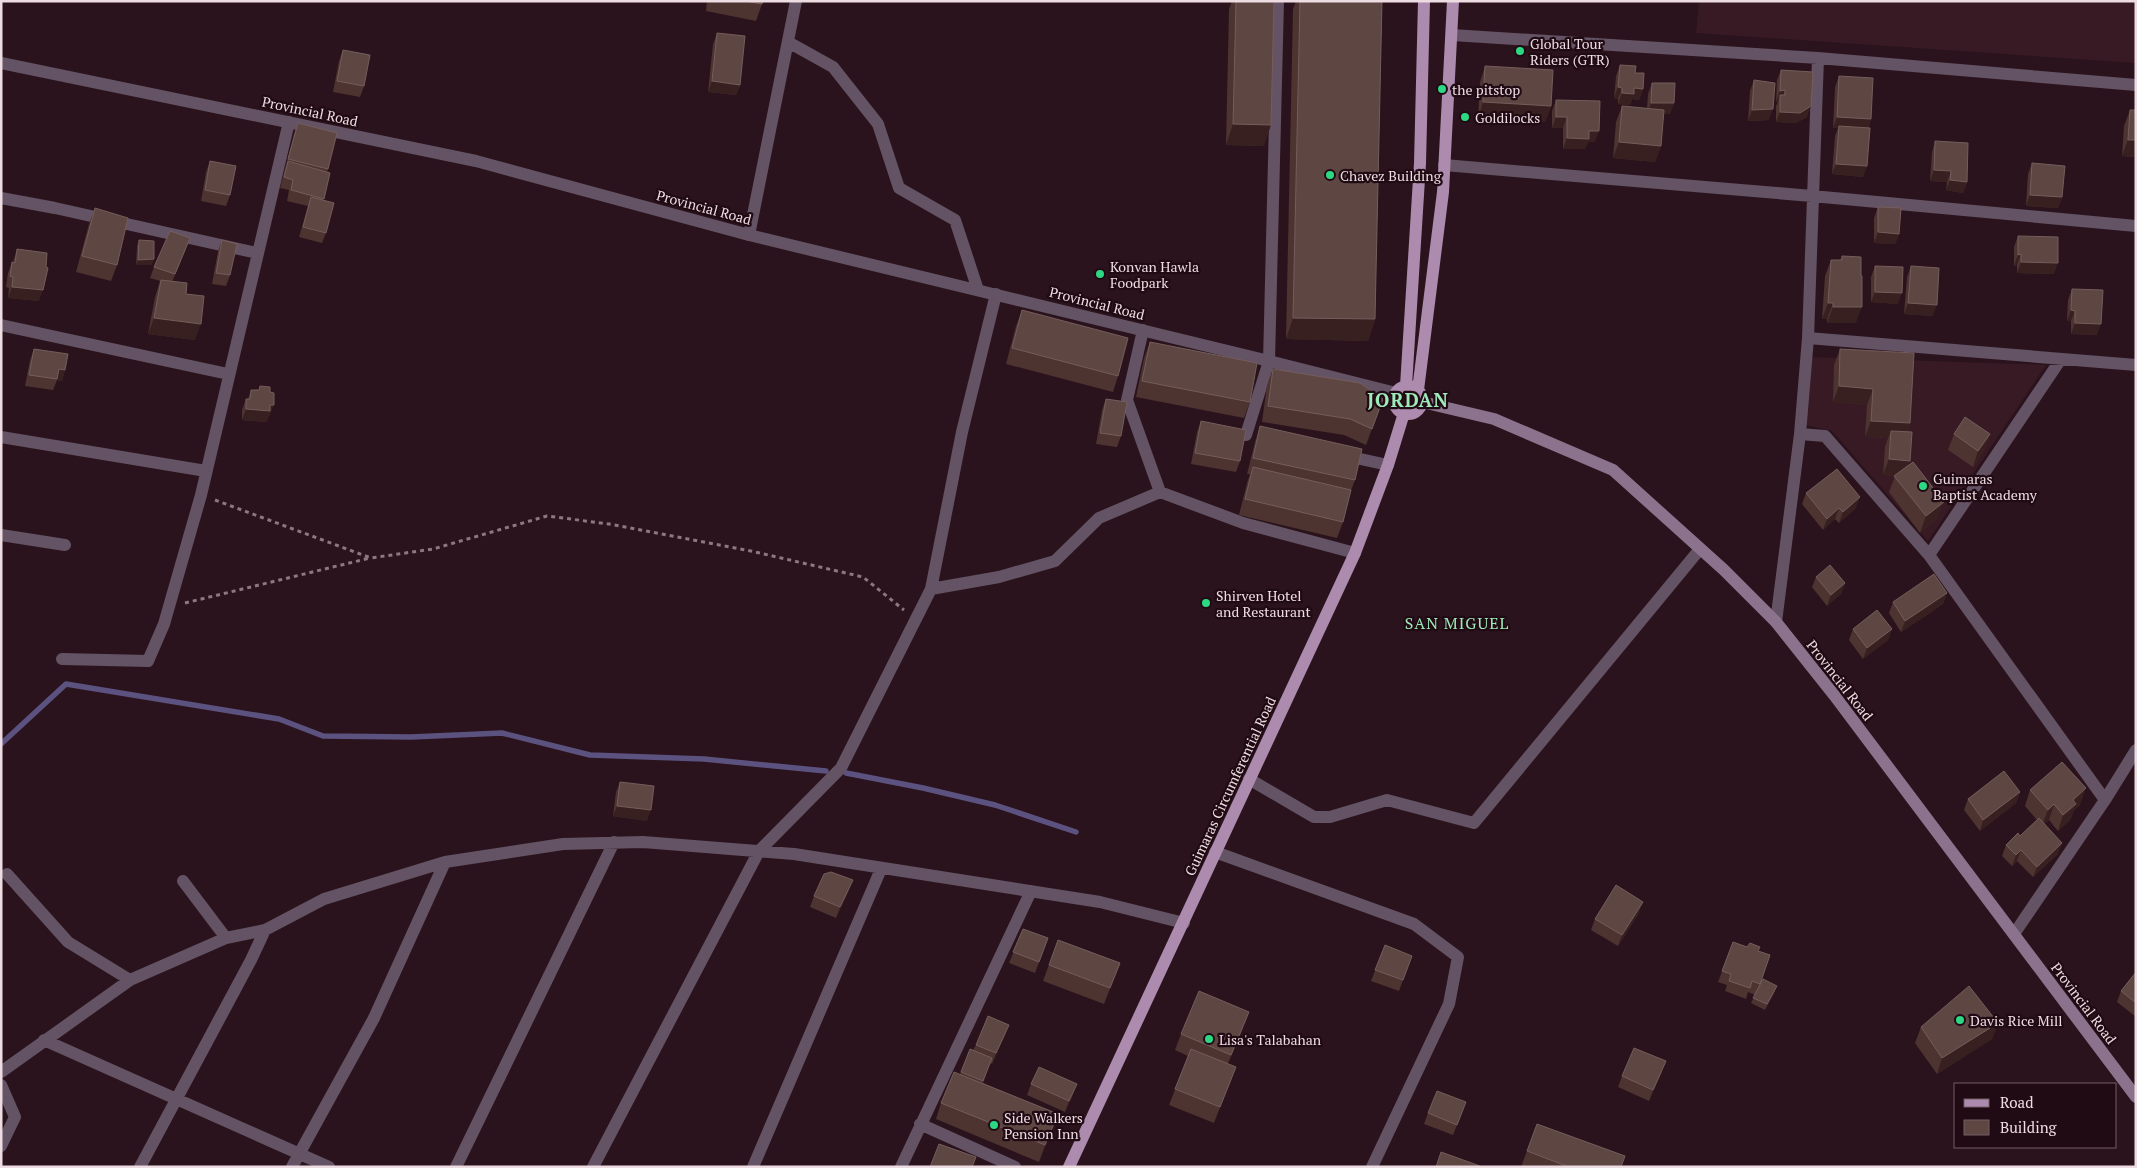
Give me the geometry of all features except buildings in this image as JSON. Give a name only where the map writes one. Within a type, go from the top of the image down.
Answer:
[{"type":"main road","points":[[1424,1],[1411,393],[1416,412],[1404,413],[1396,406],[1411,393],[1443,192],[1453,1]]},
{"type":"main road","name":"Provincial Road","points":[[1411,393],[1494,419],[1613,470],[1700,549],[1776,622],[1834,695],[2136,1096]]},
{"type":"main road","name":"Guimaras Circumferential Road","points":[[1069,1167],[1184,924],[1215,852],[1355,552],[1388,465],[1404,413]]},
{"type":"street","points":[[749,235],[796,1]]},
{"type":"street","points":[[1247,435],[1269,360],[1278,1]]},
{"type":"street","points":[[1452,35],[1818,58],[2136,85]]},
{"type":"street","points":[[788,42],[833,67],[878,124],[899,188],[955,220],[978,290]]},
{"type":"street","points":[[1776,622],[1800,434],[1808,338],[1818,58]]},
{"type":"street","name":"Provincial Road","points":[[1,63],[476,161],[749,235],[1411,393]]},
{"type":"street","points":[[62,659],[148,661],[164,624],[201,495],[228,374],[289,122]]},
{"type":"street","points":[[1444,165],[2136,226]]},
{"type":"street","points":[[1,198],[55,208],[257,254]]},
{"type":"street","points":[[593,1167],[759,851],[841,768],[931,589],[962,432],[996,294]]},
{"type":"street","points":[[1,324],[228,374]]},
{"type":"street","points":[[1143,330],[1127,400],[1160,492]]},
{"type":"street","points":[[1808,338],[2136,366]]},
{"type":"street","points":[[1929,555],[2061,359]]},
{"type":"street","points":[[1800,434],[1825,436],[1929,555],[2105,800]]},
{"type":"street","points":[[1,437],[206,471]]},
{"type":"street","points":[[1332,453],[1388,465]]},
{"type":"street","points":[[931,589],[999,577],[1055,561],[1098,518],[1160,492],[1243,522],[1355,552]]},
{"type":"street","points":[[1,535],[66,545]]},
{"type":"street","points":[[1249,779],[1314,817],[1330,817],[1387,800],[1474,823],[1700,549]]},
{"type":"street","points":[[2014,934],[2105,800],[2136,750]]},
{"type":"street","points":[[456,1167],[614,842]]},
{"type":"street","points":[[1,1072],[130,980],[226,938],[265,930],[324,899],[445,862],[563,844],[643,842],[794,854],[1100,902],[1184,924]]},
{"type":"street","points":[[1215,852],[1414,924],[1458,956],[1449,1004],[1372,1167]]},
{"type":"street","points":[[292,1167],[374,1018],[445,862]]},
{"type":"street","points":[[753,1167],[881,869]]},
{"type":"street","points":[[7,874],[68,942],[130,980]]},
{"type":"street","points":[[183,881],[226,938]]},
{"type":"street","points":[[901,1167],[1031,891]]},
{"type":"street","points":[[140,1167],[251,960],[265,930]]},
{"type":"street","points":[[44,1040],[178,1098],[329,1167]]},
{"type":"street","points":[[1,1085],[15,1117],[1,1146]]},
{"type":"street","points":[[920,1124],[1015,1167]]},
{"type":"path","points":[[201,495],[371,558]]},
{"type":"path","points":[[168,607],[371,558],[433,549],[547,516],[609,524],[751,551],[863,577],[915,619]]},
{"type":"shaded area","points":[[1699,1],[2136,1],[2136,63],[1696,33]]},
{"type":"shaded area","name":"Guimaras Baptist Academy","points":[[1809,357],[2046,365],[1928,541],[1832,431],[1806,425]]},
{"type":"waterway","points":[[1,744],[66,684],[279,719],[323,736],[411,737],[502,733],[590,755],[704,759],[826,771]]},
{"type":"waterway","points":[[846,773],[923,788],[995,805],[1076,832]]},
{"type":"place","name":"Global Tour Riders (GTR)","points":[[1520,51]]},
{"type":"place","name":"the pitstop","points":[[1442,89]]},
{"type":"place","name":"Goldilocks","points":[[1465,117]]},
{"type":"place","name":"Chavez Building","points":[[1330,175]]},
{"type":"place","name":"Konvan Hawla Foodpark","points":[[1100,274]]},
{"type":"place","name":"Guimaras Baptist Academy","points":[[1923,486]]},
{"type":"place","name":"Shirven Hotel and Restaurant","points":[[1206,603]]},
{"type":"place","name":"Davis Rice Mill","points":[[1960,1020]]},
{"type":"place","name":"Lisa's Talabahan","points":[[1209,1039]]},
{"type":"place","name":"Side Walkers Pension Inn","points":[[994,1125]]},
{"type":"district","name":"JORDAN","points":[[1408,399]]},
{"type":"district","name":"SAN MIGUEL","points":[[1457,623]]}]
